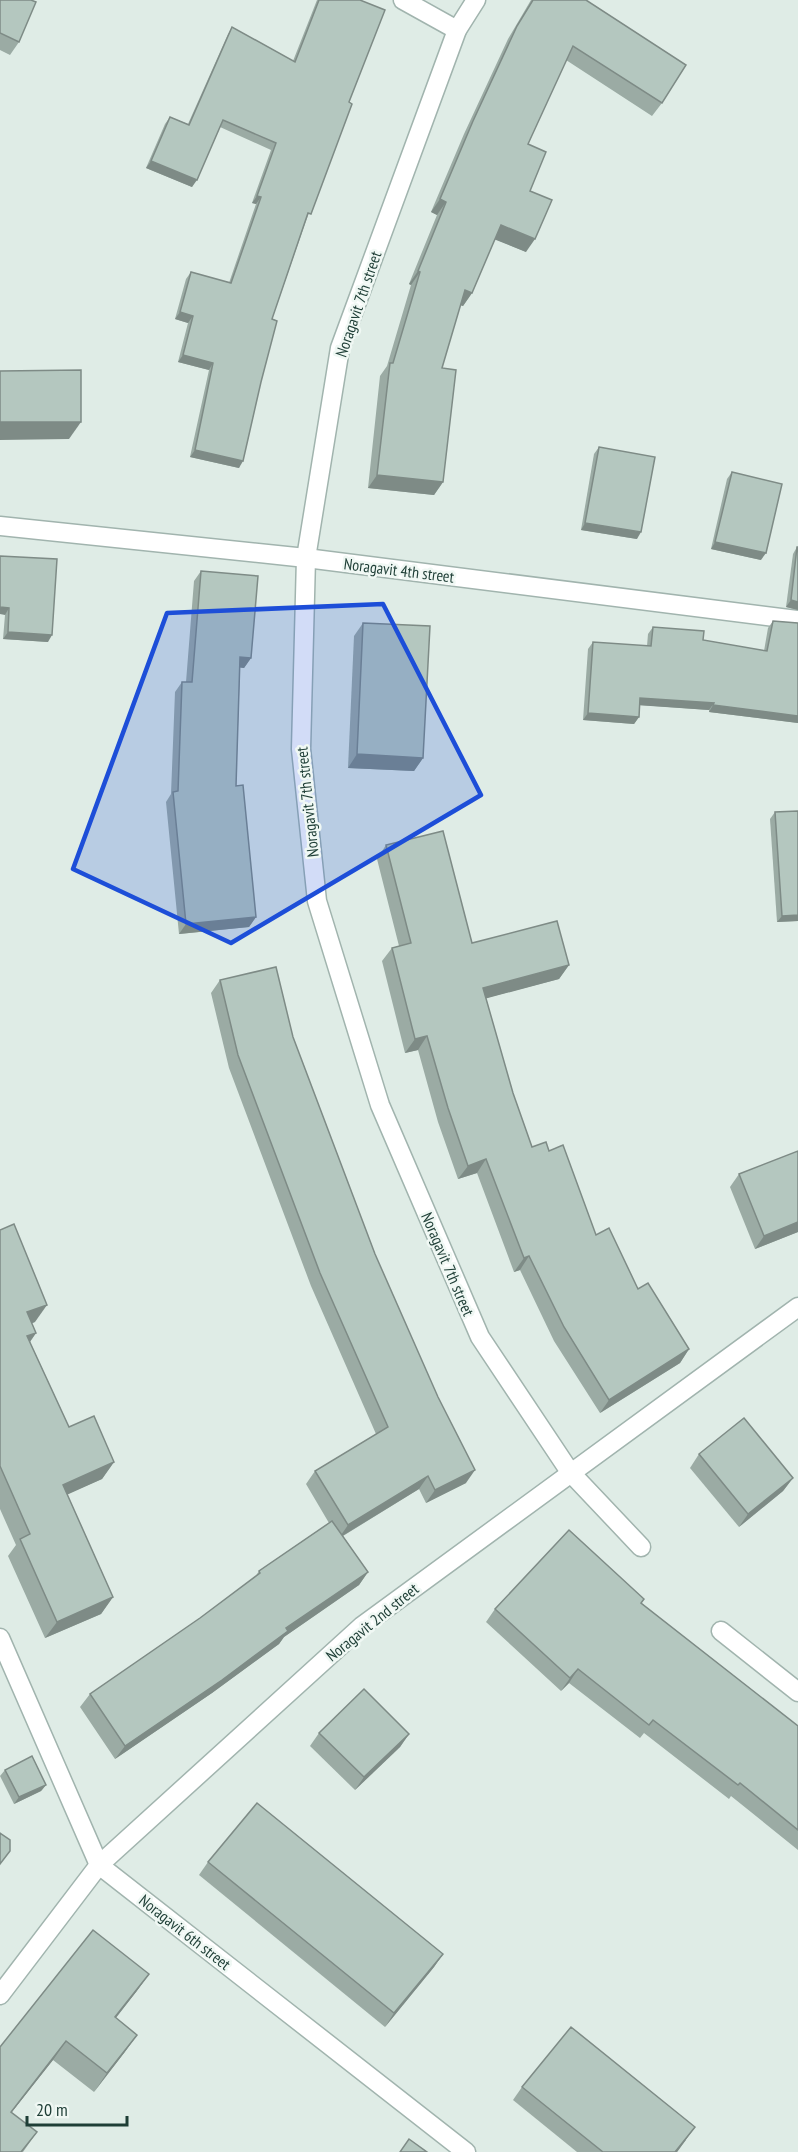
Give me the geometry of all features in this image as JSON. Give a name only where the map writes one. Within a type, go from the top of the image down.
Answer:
[{"type":"street","points":[[403,0],[457,30]]},
{"type":"street","name":"Noragavit 7th street","points":[[476,0],[457,30],[340,348],[306,558],[301,749],[317,901],[380,1105],[480,1337],[570,1472],[641,1546]]},
{"type":"street","name":"Noragavit 4th street","points":[[0,526],[306,558],[798,620]]},
{"type":"street","name":"Noragavit 2nd street","points":[[0,1995],[99,1865],[362,1626],[798,1307]]},
{"type":"street","points":[[721,1631],[798,1692]]},
{"type":"street","name":"Noragavit 6th street","points":[[0,1638],[99,1865],[466,2152]]},
{"type":"highlighted area","points":[[383,604],[481,795],[231,943],[73,869],[167,613]]},
{"type":"building","points":[[0,0],[36,2],[19,42],[0,33]]},
{"type":"building","points":[[319,0],[360,0],[385,10],[349,102],[352,104],[311,214],[308,213],[272,319],[277,321],[243,461],[195,450],[213,363],[183,355],[193,316],[180,312],[191,272],[231,283],[261,197],[257,196],[276,143],[223,120],[197,180],[151,161],[170,117],[189,125],[232,27],[295,62]]},
{"type":"building","points":[[533,0],[586,0],[686,65],[662,103],[573,46],[528,144],[546,152],[530,191],[552,200],[535,239],[501,225],[472,293],[465,290],[442,368],[456,370],[443,482],[377,475],[390,363],[393,363],[420,272],[418,271],[446,202],[440,199],[517,26]]},
{"type":"building","points":[[81,370],[81,422],[0,422],[0,371]]},
{"type":"building","points":[[599,447],[655,457],[641,532],[585,523]]},
{"type":"building","points":[[732,472],[782,484],[766,553],[715,542]]},
{"type":"building","points":[[798,547],[798,602],[791,600]]},
{"type":"building","points":[[0,556],[57,559],[52,635],[8,632],[9,608],[0,607]]},
{"type":"building","points":[[201,571],[258,576],[251,658],[240,657],[236,786],[243,785],[256,917],[186,924],[173,792],[178,791],[182,682],[192,682]]},
{"type":"building","points":[[773,621],[798,623],[798,716],[713,705],[714,703],[640,698],[639,717],[588,713],[593,642],[651,646],[653,627],[704,631],[703,640],[767,651]]},
{"type":"building","points":[[363,623],[430,626],[423,758],[357,754]]},
{"type":"building","points":[[798,811],[798,915],[782,916],[775,812]]},
{"type":"building","points":[[443,831],[472,943],[557,921],[569,965],[483,988],[513,1093],[532,1147],[546,1142],[549,1151],[563,1145],[596,1235],[609,1228],[638,1289],[648,1283],[689,1349],[609,1400],[564,1327],[529,1256],[524,1258],[486,1159],[468,1166],[427,1036],[415,1039],[392,948],[411,943],[386,845]]},
{"type":"building","points":[[276,967],[293,1037],[375,1254],[438,1397],[475,1470],[435,1490],[428,1476],[348,1525],[315,1471],[388,1427],[320,1273],[238,1055],[220,980]]},
{"type":"building","points":[[798,1151],[798,1222],[764,1236],[739,1174]]},
{"type":"building","points":[[14,1224],[47,1305],[27,1312],[36,1333],[27,1336],[69,1427],[94,1416],[114,1462],[63,1485],[113,1597],[57,1622],[20,1539],[30,1534],[0,1466],[0,1230]]},
{"type":"building","points":[[744,1418],[793,1478],[748,1514],[699,1454]]},
{"type":"building","points":[[332,1521],[368,1572],[286,1628],[288,1631],[222,1680],[125,1746],[90,1694],[200,1618],[260,1573],[259,1571]]},
{"type":"building","points":[[569,1530],[644,1599],[641,1603],[798,1726],[798,1830],[740,1783],[738,1785],[653,1720],[649,1725],[578,1669],[570,1678],[495,1609]]},
{"type":"building","points":[[364,1689],[409,1734],[364,1777],[319,1733]]},
{"type":"building","points":[[32,1756],[46,1785],[19,1797],[5,1770]]},
{"type":"building","points":[[257,1803],[443,1954],[394,2013],[208,1862]]},
{"type":"building","points":[[0,1833],[10,1840],[10,1851],[0,1864]]},
{"type":"building","points":[[93,1930],[149,1974],[115,2017],[137,2035],[107,2073],[66,2041],[11,2112],[37,2132],[21,2152],[0,2152],[0,2047]]},
{"type":"building","points":[[571,2027],[695,2127],[675,2152],[603,2152],[522,2087]]},
{"type":"building","points":[[409,2139],[427,2152],[400,2152]]}]
